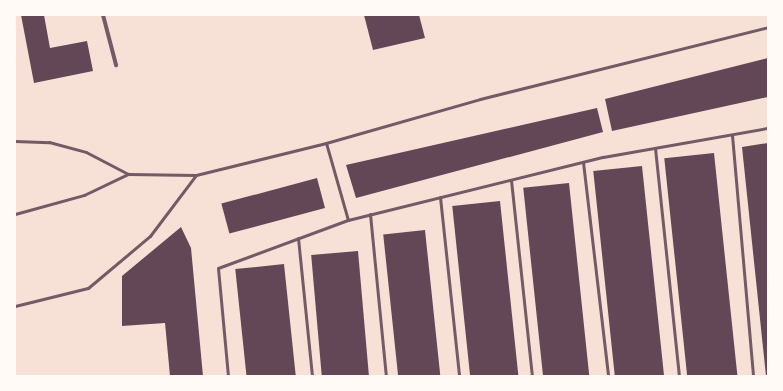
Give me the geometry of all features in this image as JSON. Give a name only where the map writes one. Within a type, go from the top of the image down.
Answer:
[{"type":"street","points":[[103,15],[116,64]]},
{"type":"lane","points":[[15,214],[84,194],[128,174],[196,175],[326,143],[480,98],[768,27]]},
{"type":"lane","points":[[228,376],[218,268],[348,220],[370,214],[583,162],[768,128]]},
{"type":"lane","points":[[732,135],[753,376]]},
{"type":"lane","points":[[15,141],[49,142],[86,152],[128,174]]},
{"type":"lane","points":[[326,143],[348,220]]},
{"type":"lane","points":[[655,148],[679,376]]},
{"type":"lane","points":[[583,162],[608,376]]},
{"type":"lane","points":[[15,306],[88,288],[150,236],[196,175]]},
{"type":"lane","points":[[511,180],[532,376]]},
{"type":"lane","points":[[440,197],[460,376]]},
{"type":"lane","points":[[370,214],[386,376]]},
{"type":"lane","points":[[298,238],[312,376]]},
{"type":"building","points":[[21,15],[44,15],[50,48],[87,41],[93,71],[34,83]]},
{"type":"building","points":[[364,15],[419,15],[425,38],[373,50]]},
{"type":"building","points":[[768,58],[768,97],[612,131],[605,99]]},
{"type":"building","points":[[597,108],[603,132],[356,198],[346,165]]},
{"type":"building","points":[[768,143],[768,376],[766,376],[742,147]]},
{"type":"building","points":[[714,153],[737,376],[687,376],[664,158]]},
{"type":"building","points":[[642,166],[664,376],[615,376],[593,171]]},
{"type":"building","points":[[317,178],[325,208],[229,234],[221,204]]},
{"type":"building","points":[[569,183],[589,376],[543,376],[523,188]]},
{"type":"building","points":[[500,201],[518,376],[470,376],[452,206]]},
{"type":"building","points":[[181,227],[191,248],[203,376],[170,376],[165,323],[122,326],[122,276]]},
{"type":"building","points":[[425,230],[440,376],[398,376],[383,234]]},
{"type":"building","points":[[358,251],[369,376],[322,376],[311,255]]},
{"type":"building","points":[[284,264],[296,376],[247,376],[235,269]]}]
